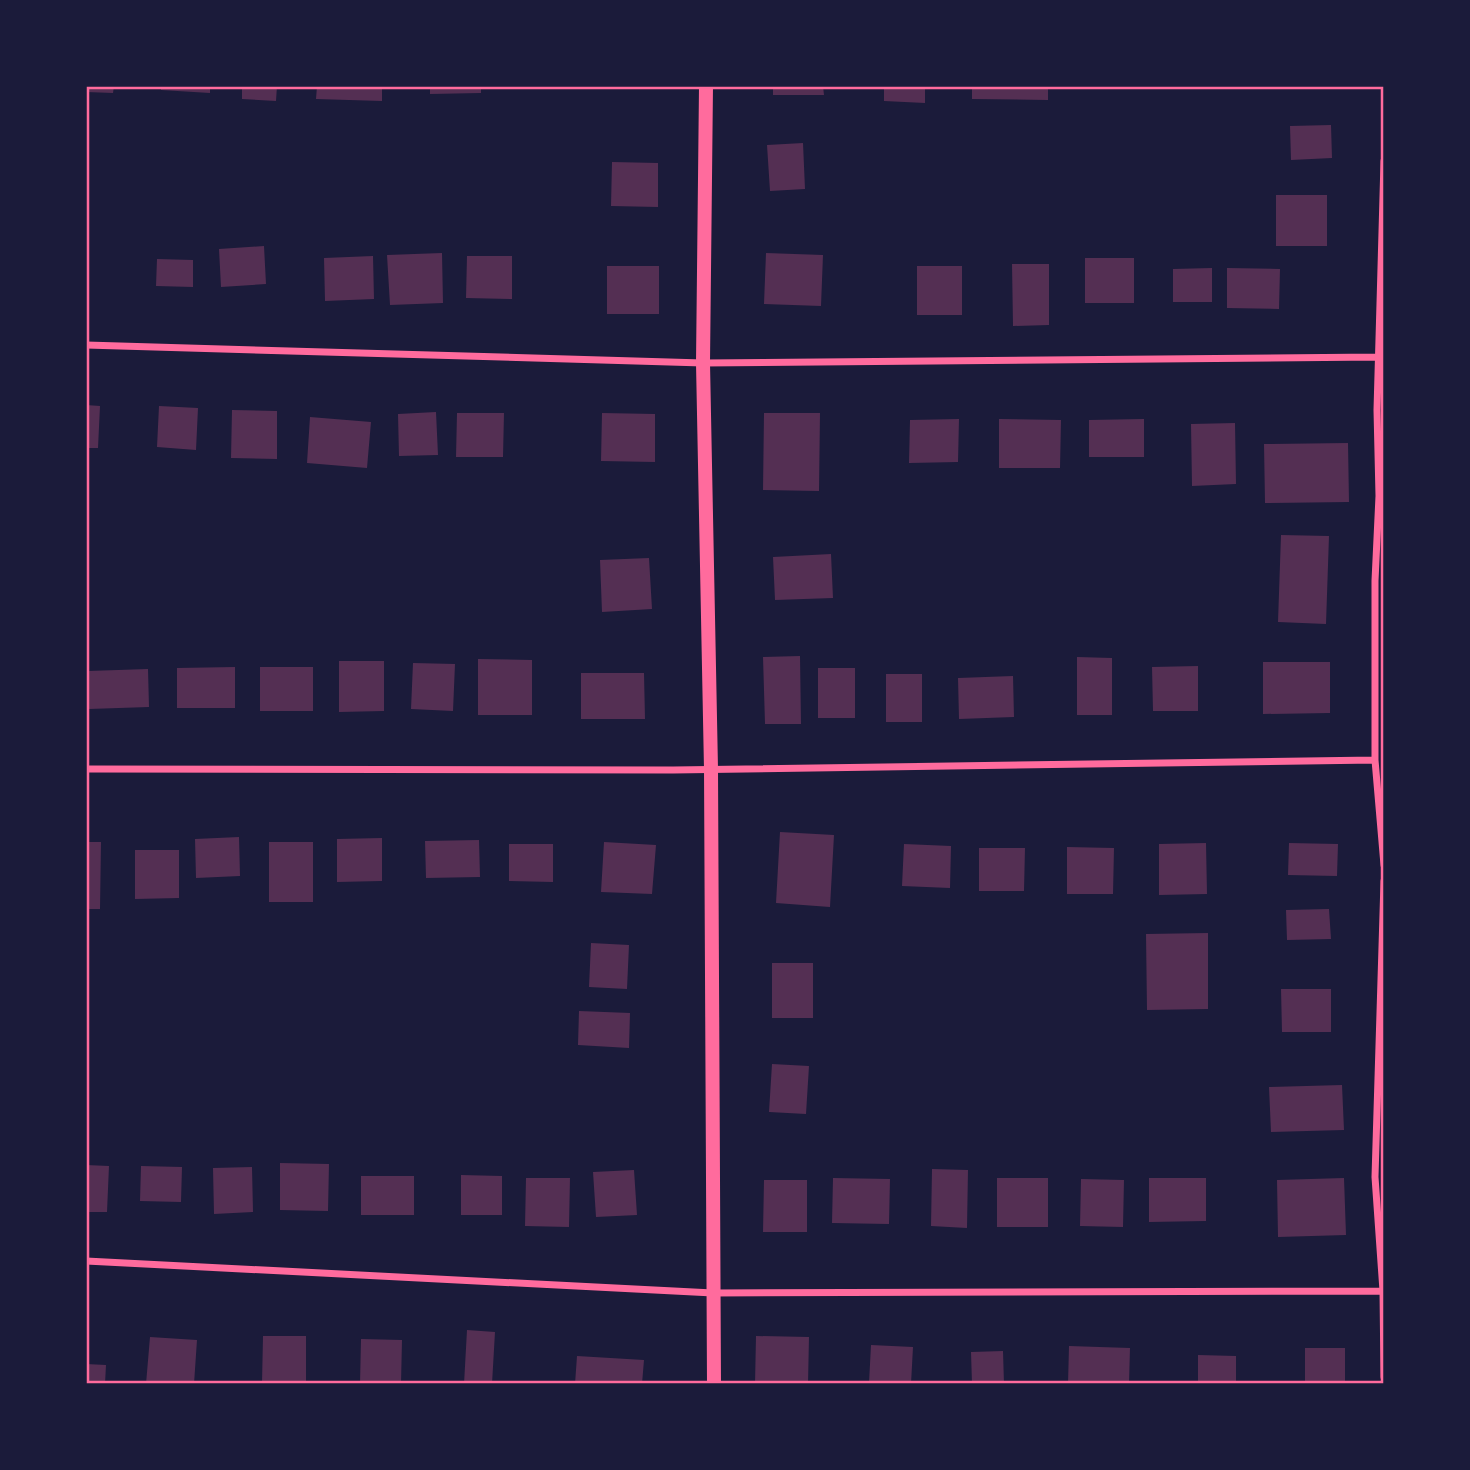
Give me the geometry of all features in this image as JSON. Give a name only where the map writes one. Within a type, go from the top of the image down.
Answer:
[{"type":"main road","points":[[706,86],[703,363],[711,769],[714,1384]]},
{"type":"street","points":[[1384,161],[1377,410],[1379,496],[1375,760],[1384,865]]},
{"type":"street","points":[[86,345],[703,363],[1378,357]]},
{"type":"street","points":[[86,769],[711,769],[1375,760]]},
{"type":"street","points":[[1384,881],[1375,1177],[1383,1291],[1384,1377]]},
{"type":"street","points":[[86,1261],[713,1293],[1383,1291]]},
{"type":"building","points":[[86,86],[114,86],[113,93],[86,92]]},
{"type":"building","points":[[161,86],[210,86],[210,93],[161,90]]},
{"type":"building","points":[[242,86],[277,86],[276,101],[242,99]]},
{"type":"building","points":[[317,86],[382,86],[382,101],[316,99]]},
{"type":"building","points":[[430,86],[481,86],[481,93],[430,94]]},
{"type":"building","points":[[773,86],[823,86],[824,95],[773,95]]},
{"type":"building","points":[[884,86],[925,86],[925,103],[884,101]]},
{"type":"building","points":[[972,86],[1048,86],[1048,100],[972,99]]},
{"type":"building","points":[[1137,86],[1137,89],[1094,88]]},
{"type":"building","points":[[1331,125],[1332,158],[1291,160],[1290,126]]},
{"type":"building","points":[[803,143],[805,189],[770,191],[767,145]]},
{"type":"building","points":[[612,162],[658,163],[658,207],[611,206]]},
{"type":"building","points":[[1276,195],[1327,195],[1327,246],[1276,246]]},
{"type":"building","points":[[264,246],[266,284],[221,287],[219,249]]},
{"type":"building","points":[[442,253],[443,303],[390,305],[387,255]]},
{"type":"building","points":[[766,253],[823,255],[821,306],[764,304]]},
{"type":"building","points":[[373,256],[374,299],[325,301],[324,258]]},
{"type":"building","points":[[467,256],[512,256],[512,299],[466,298]]},
{"type":"building","points":[[1085,258],[1134,258],[1134,303],[1085,303]]},
{"type":"building","points":[[157,259],[193,260],[193,287],[156,286]]},
{"type":"building","points":[[1012,264],[1049,264],[1049,325],[1013,326]]},
{"type":"building","points":[[607,266],[659,266],[659,314],[607,314]]},
{"type":"building","points":[[917,266],[962,266],[962,315],[917,315]]},
{"type":"building","points":[[1212,268],[1212,302],[1173,302],[1173,269]]},
{"type":"building","points":[[1227,268],[1280,269],[1279,309],[1227,308]]},
{"type":"building","points":[[86,405],[100,406],[98,448],[86,448]]},
{"type":"building","points":[[159,406],[198,408],[196,450],[157,447]]},
{"type":"building","points":[[232,410],[277,411],[277,459],[231,458]]},
{"type":"building","points":[[436,412],[438,455],[399,456],[398,414]]},
{"type":"building","points":[[457,413],[504,413],[503,457],[456,457]]},
{"type":"building","points":[[602,413],[655,414],[655,462],[601,461]]},
{"type":"building","points":[[764,413],[820,413],[819,491],[763,490]]},
{"type":"building","points":[[310,417],[371,422],[367,468],[307,463]]},
{"type":"building","points":[[959,419],[958,462],[909,463],[910,420]]},
{"type":"building","points":[[999,419],[1061,420],[1060,468],[999,468]]},
{"type":"building","points":[[1144,419],[1144,457],[1089,457],[1089,420]]},
{"type":"building","points":[[1235,423],[1236,484],[1192,486],[1191,424]]},
{"type":"building","points":[[1348,443],[1349,502],[1265,503],[1264,444]]},
{"type":"building","points":[[1281,535],[1329,536],[1326,624],[1278,622]]},
{"type":"building","points":[[831,554],[833,598],[775,600],[773,557]]},
{"type":"building","points":[[649,558],[652,609],[602,612],[600,560]]},
{"type":"building","points":[[800,656],[801,724],[765,724],[763,657]]},
{"type":"building","points":[[1077,657],[1112,658],[1112,715],[1077,715]]},
{"type":"building","points":[[478,659],[532,660],[532,715],[478,715]]},
{"type":"building","points":[[339,661],[384,661],[384,711],[339,712]]},
{"type":"building","points":[[1263,662],[1330,662],[1330,713],[1263,714]]},
{"type":"building","points":[[413,663],[455,664],[453,711],[411,709]]},
{"type":"building","points":[[1198,666],[1198,711],[1153,711],[1152,667]]},
{"type":"building","points":[[235,667],[235,708],[177,708],[177,668]]},
{"type":"building","points":[[260,667],[313,667],[313,711],[260,711]]},
{"type":"building","points":[[818,668],[855,668],[855,718],[818,718]]},
{"type":"building","points":[[148,669],[149,707],[89,709],[88,671]]},
{"type":"building","points":[[581,673],[644,673],[645,719],[581,719]]},
{"type":"building","points":[[886,674],[922,674],[922,722],[886,722]]},
{"type":"building","points":[[1013,676],[1014,717],[959,719],[958,678]]},
{"type":"building","points":[[780,832],[834,835],[830,907],[776,903]]},
{"type":"building","points":[[239,837],[240,876],[196,878],[195,839]]},
{"type":"building","points":[[382,838],[382,881],[337,882],[337,839]]},
{"type":"building","points":[[479,840],[480,877],[426,878],[425,841]]},
{"type":"building","points":[[86,842],[101,842],[100,909],[86,909]]},
{"type":"building","points":[[269,842],[313,842],[313,902],[269,902]]},
{"type":"building","points":[[604,842],[656,845],[652,894],[601,892]]},
{"type":"building","points":[[1206,843],[1207,894],[1159,895],[1159,844]]},
{"type":"building","points":[[1289,843],[1338,844],[1337,876],[1288,875]]},
{"type":"building","points":[[509,844],[553,844],[553,882],[509,881]]},
{"type":"building","points":[[904,844],[951,846],[950,888],[902,886]]},
{"type":"building","points":[[1067,847],[1114,848],[1113,894],[1067,894]]},
{"type":"building","points":[[979,848],[1025,848],[1024,891],[979,891]]},
{"type":"building","points":[[135,850],[179,850],[179,898],[135,899]]},
{"type":"building","points":[[1329,909],[1331,939],[1287,940],[1286,910]]},
{"type":"building","points":[[1208,933],[1208,1009],[1147,1010],[1146,934]]},
{"type":"building","points":[[591,943],[629,945],[627,989],[589,987]]},
{"type":"building","points":[[772,963],[813,963],[813,1018],[772,1018]]},
{"type":"building","points":[[1281,989],[1331,989],[1331,1032],[1282,1032]]},
{"type":"building","points":[[579,1011],[630,1013],[629,1048],[578,1045]]},
{"type":"building","points":[[772,1064],[809,1066],[806,1114],[769,1112]]},
{"type":"building","points":[[1342,1085],[1344,1130],[1271,1132],[1269,1087]]},
{"type":"building","points":[[280,1163],[329,1164],[328,1211],[280,1210]]},
{"type":"building","points":[[86,1165],[109,1166],[107,1212],[86,1212]]},
{"type":"building","points":[[141,1166],[182,1167],[181,1202],[140,1201]]},
{"type":"building","points":[[252,1167],[253,1212],[214,1214],[213,1168]]},
{"type":"building","points":[[932,1169],[968,1170],[967,1228],[931,1226]]},
{"type":"building","points":[[634,1170],[637,1215],[596,1217],[593,1172]]},
{"type":"building","points":[[461,1175],[502,1176],[502,1215],[461,1215]]},
{"type":"building","points":[[361,1176],[414,1176],[414,1215],[361,1215]]},
{"type":"building","points":[[526,1178],[570,1178],[569,1227],[525,1226]]},
{"type":"building","points":[[833,1178],[890,1179],[889,1224],[832,1223]]},
{"type":"building","points":[[997,1178],[1048,1178],[1048,1227],[997,1227]]},
{"type":"building","points":[[1149,1178],[1206,1178],[1206,1221],[1149,1222]]},
{"type":"building","points":[[1344,1178],[1346,1235],[1278,1237],[1277,1180]]},
{"type":"building","points":[[1081,1179],[1124,1180],[1123,1227],[1080,1226]]},
{"type":"building","points":[[764,1180],[807,1180],[807,1232],[763,1232]]},
{"type":"building","points":[[467,1330],[495,1332],[492,1384],[464,1384]]},
{"type":"building","points":[[263,1336],[306,1336],[306,1384],[262,1383]]},
{"type":"building","points":[[756,1336],[809,1337],[808,1384],[755,1384]]},
{"type":"building","points":[[150,1337],[197,1340],[194,1384],[146,1384]]},
{"type":"building","points":[[361,1339],[402,1340],[401,1384],[360,1384]]},
{"type":"building","points":[[871,1345],[913,1347],[911,1384],[869,1383]]},
{"type":"building","points":[[1069,1346],[1130,1348],[1129,1384],[1068,1384]]},
{"type":"building","points":[[1305,1348],[1345,1348],[1345,1384],[1305,1384]]},
{"type":"building","points":[[1003,1351],[1004,1384],[972,1384],[971,1352]]},
{"type":"building","points":[[1198,1355],[1236,1356],[1236,1384],[1198,1384]]},
{"type":"building","points":[[577,1356],[644,1360],[642,1384],[575,1384]]},
{"type":"building","points":[[86,1364],[106,1365],[105,1384],[86,1384]]}]
